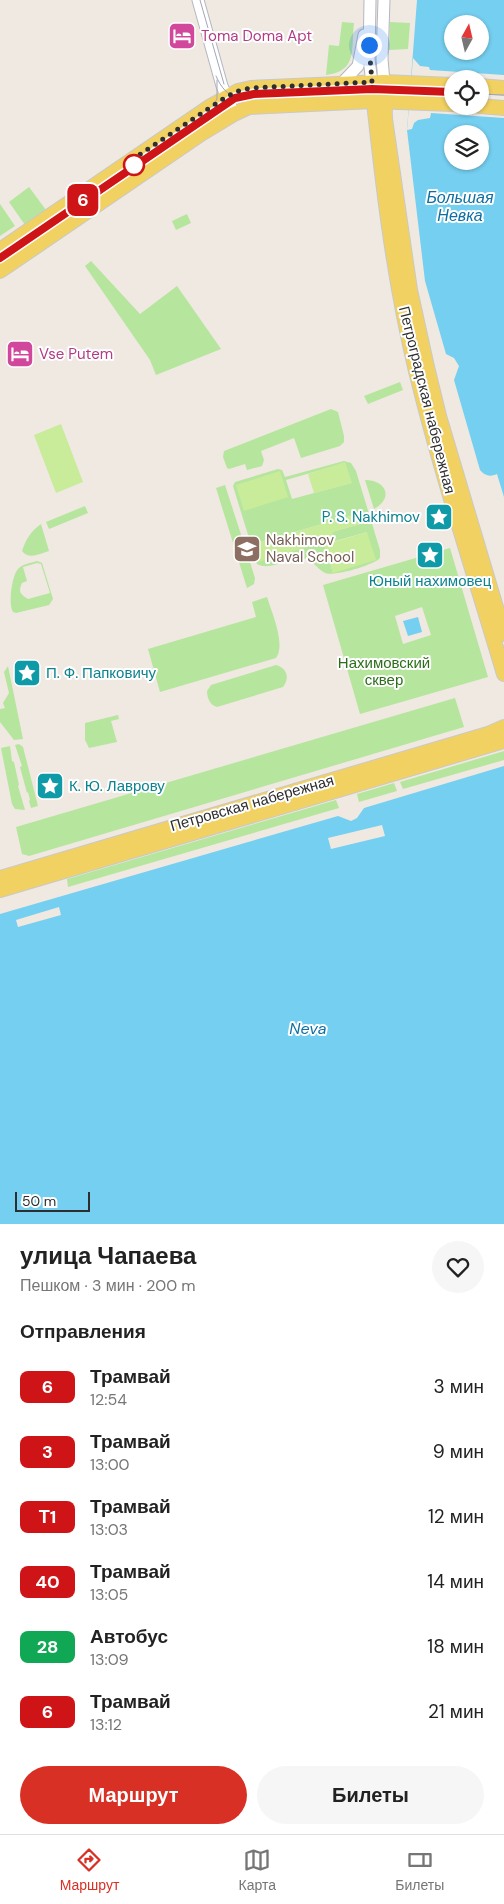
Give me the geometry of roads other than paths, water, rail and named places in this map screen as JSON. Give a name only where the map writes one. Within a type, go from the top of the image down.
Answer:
[{"type":"main road","points":[[0,250],[226,97],[238,91],[251,88],[378,82],[444,84]]},
{"type":"main road","name":"Петроградская набережная","points":[[378,82],[378,145],[399,292],[431,427],[504,674]]},
{"type":"main road","points":[[489,87],[504,88]]},
{"type":"main road","points":[[0,271],[201,134],[249,107],[379,101],[444,103]]},
{"type":"main road","name":"Петроградская набережная","points":[[379,101],[385,119],[410,290],[427,367],[441,425],[504,634]]},
{"type":"main road","points":[[489,107],[504,108]]},
{"type":"main road","name":"Петровская набережная","points":[[0,878],[488,734],[504,727]]},
{"type":"main road","name":"Петровская набережная","points":[[0,890],[504,741]]},
{"type":"street","points":[[198,0],[226,97],[234,114]]},
{"type":"street","name":"Петроградская набережная","points":[[370,0],[369,30],[378,82]]},
{"type":"street","name":"Петроградская набережная","points":[[378,82],[382,59],[384,0]]},
{"type":"street","points":[[341,84],[358,66],[362,36],[369,30]]},
{"type":"water","name":"Большая Невка","points":[[417,0],[504,0],[504,497],[497,474],[488,475],[480,470],[454,380],[459,366],[454,358],[446,354],[425,281],[407,130]]},
{"type":"water","points":[[418,617],[422,632],[408,636],[403,621]]},
{"type":"water","name":"Neva","points":[[504,766],[504,1224],[0,1224],[0,914],[338,816],[351,821],[357,818],[364,808]]},
{"type":"tram line","points":[[200,0],[224,84]]},
{"type":"tram line","points":[[216,76],[225,90],[231,95],[240,98]]},
{"type":"tram line","points":[[209,113],[217,99],[217,80]]},
{"type":"tram line","name":"6","points":[[0,258],[212,112],[242,95],[372,89],[444,91]]},
{"type":"tram line","points":[[0,257],[235,98],[254,93],[329,90],[444,92]]},
{"type":"tram line","points":[[489,94],[504,95]]},
{"type":"place","name":"Toma Doma Apt","points":[[182,36]]},
{"type":"place","name":"Vse Putem","points":[[20,354]]},
{"type":"place","name":"P. S. Nakhimov","points":[[439,517]]},
{"type":"place","name":"Nakhimov Naval School","points":[[247,549]]},
{"type":"place","name":"Юный нахимовец","points":[[430,555]]},
{"type":"place","name":"П. Ф. Папковичу","points":[[27,673]]},
{"type":"place","name":"К. Ю. Лаврову","points":[[50,786]]},
{"type":"park label","name":"Нахимовский сквер","points":[[384,672]]}]
